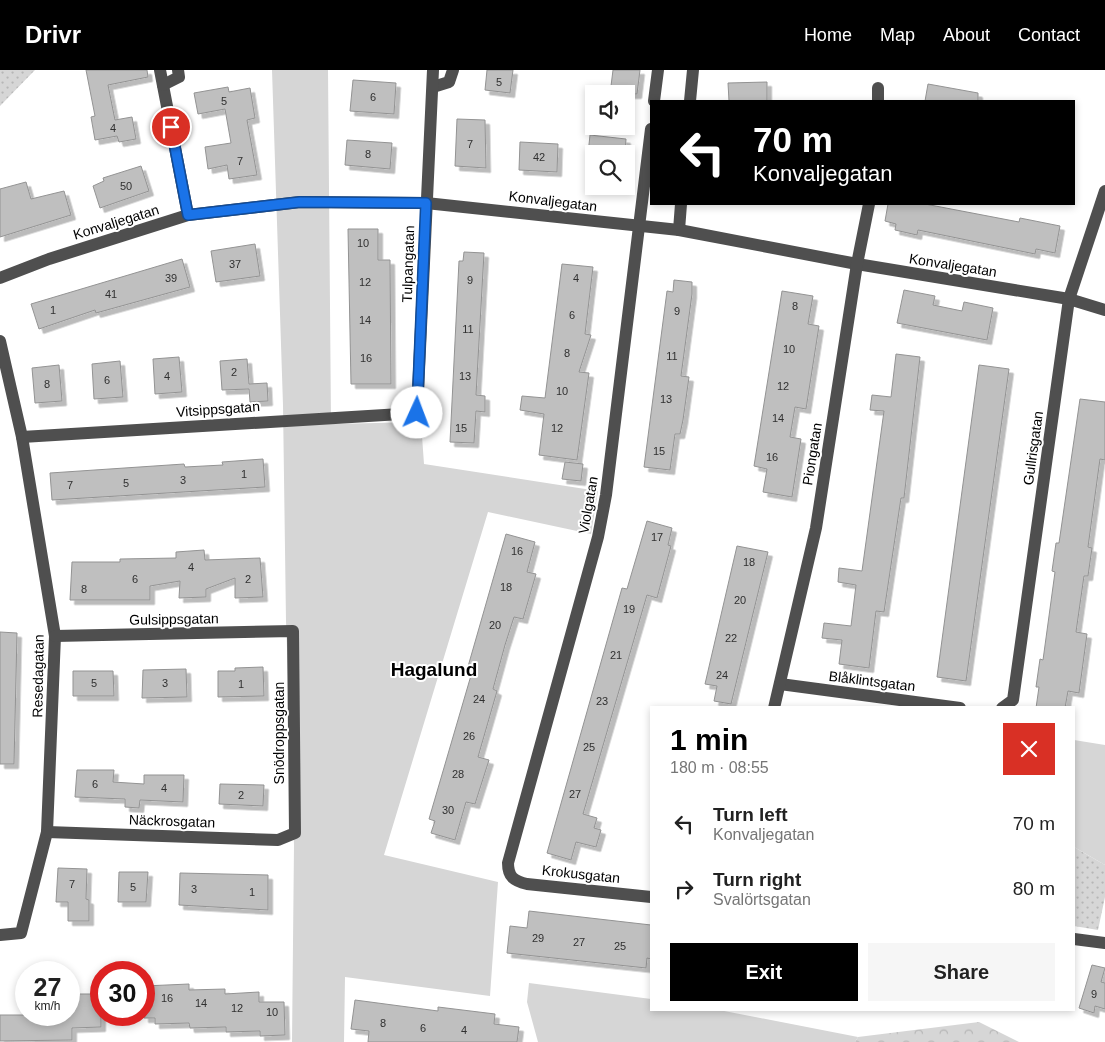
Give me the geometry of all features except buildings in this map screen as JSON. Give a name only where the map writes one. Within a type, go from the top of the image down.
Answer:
[{"type":"street","points":[[160,70],[188,215]]},
{"type":"street","points":[[163,84],[179,77],[178,70]]},
{"type":"street","name":"Tulpangatan","points":[[417,413],[433,70]]},
{"type":"street","points":[[433,87],[449,82],[453,70]]},
{"type":"street","points":[[654,100],[658,70]]},
{"type":"street","points":[[690,100],[693,70]]},
{"type":"street","name":"Violgatan","points":[[510,876],[508,863],[591,562],[605,504],[650,138]]},
{"type":"street","name":"Gullrisgatan","points":[[1005,706],[1014,700],[1069,299],[1105,191]]},
{"type":"street","name":"Konvaljegatan","points":[[0,278],[49,259],[188,215],[300,202],[426,203],[536,213],[640,227],[679,230],[857,264],[1069,299],[1105,310]]},
{"type":"street","points":[[679,230],[681,205]]},
{"type":"street","name":"Piongatan","points":[[774,706],[816,528],[857,264],[869,205]]},
{"type":"street","name":"Resedagatan","points":[[0,340],[22,437],[55,636],[47,832],[21,933],[0,935]]},
{"type":"street","name":"Vitsippsgatan","points":[[22,437],[417,413]]},
{"type":"street","name":"Gulsippsgatan","points":[[55,636],[293,632]]},
{"type":"street","name":"Snödroppsgatan","points":[[293,632],[295,833]]},
{"type":"street","name":"Blåklintsgatan","points":[[780,684],[945,706]]},
{"type":"street","name":"Näckrosgatan","points":[[47,832],[278,840],[295,833]]},
{"type":"street","name":"Krokusgatan","points":[[510,876],[519,882],[527,884],[650,897]]},
{"type":"street","points":[[1075,939],[1105,942]]},
{"type":"green space","points":[[0,70],[35,70],[0,106]]},
{"type":"green space","points":[[272,70],[328,70],[331,424],[421,422],[424,464],[598,491],[591,534],[488,512],[384,855],[498,882],[490,996],[345,977],[344,1042],[292,1042],[294,845],[286,621],[283,405]]},
{"type":"green space","points":[[1075,740],[1105,745],[1105,865],[1075,848]]},
{"type":"green space","points":[[1075,848],[1105,865],[1105,897],[1098,930],[1075,926]]},
{"type":"green space","points":[[529,983],[650,999],[650,1011],[724,1011],[858,1037],[855,1042],[538,1042],[527,1002]]},
{"type":"green space","points":[[979,1022],[1019,1042],[855,1042],[858,1037]]},
{"type":"district","name":"Hagalund","points":[[434,669]]},
{"type":"route","points":[[171,127],[188,215],[300,202],[426,203],[417,413]]}]
